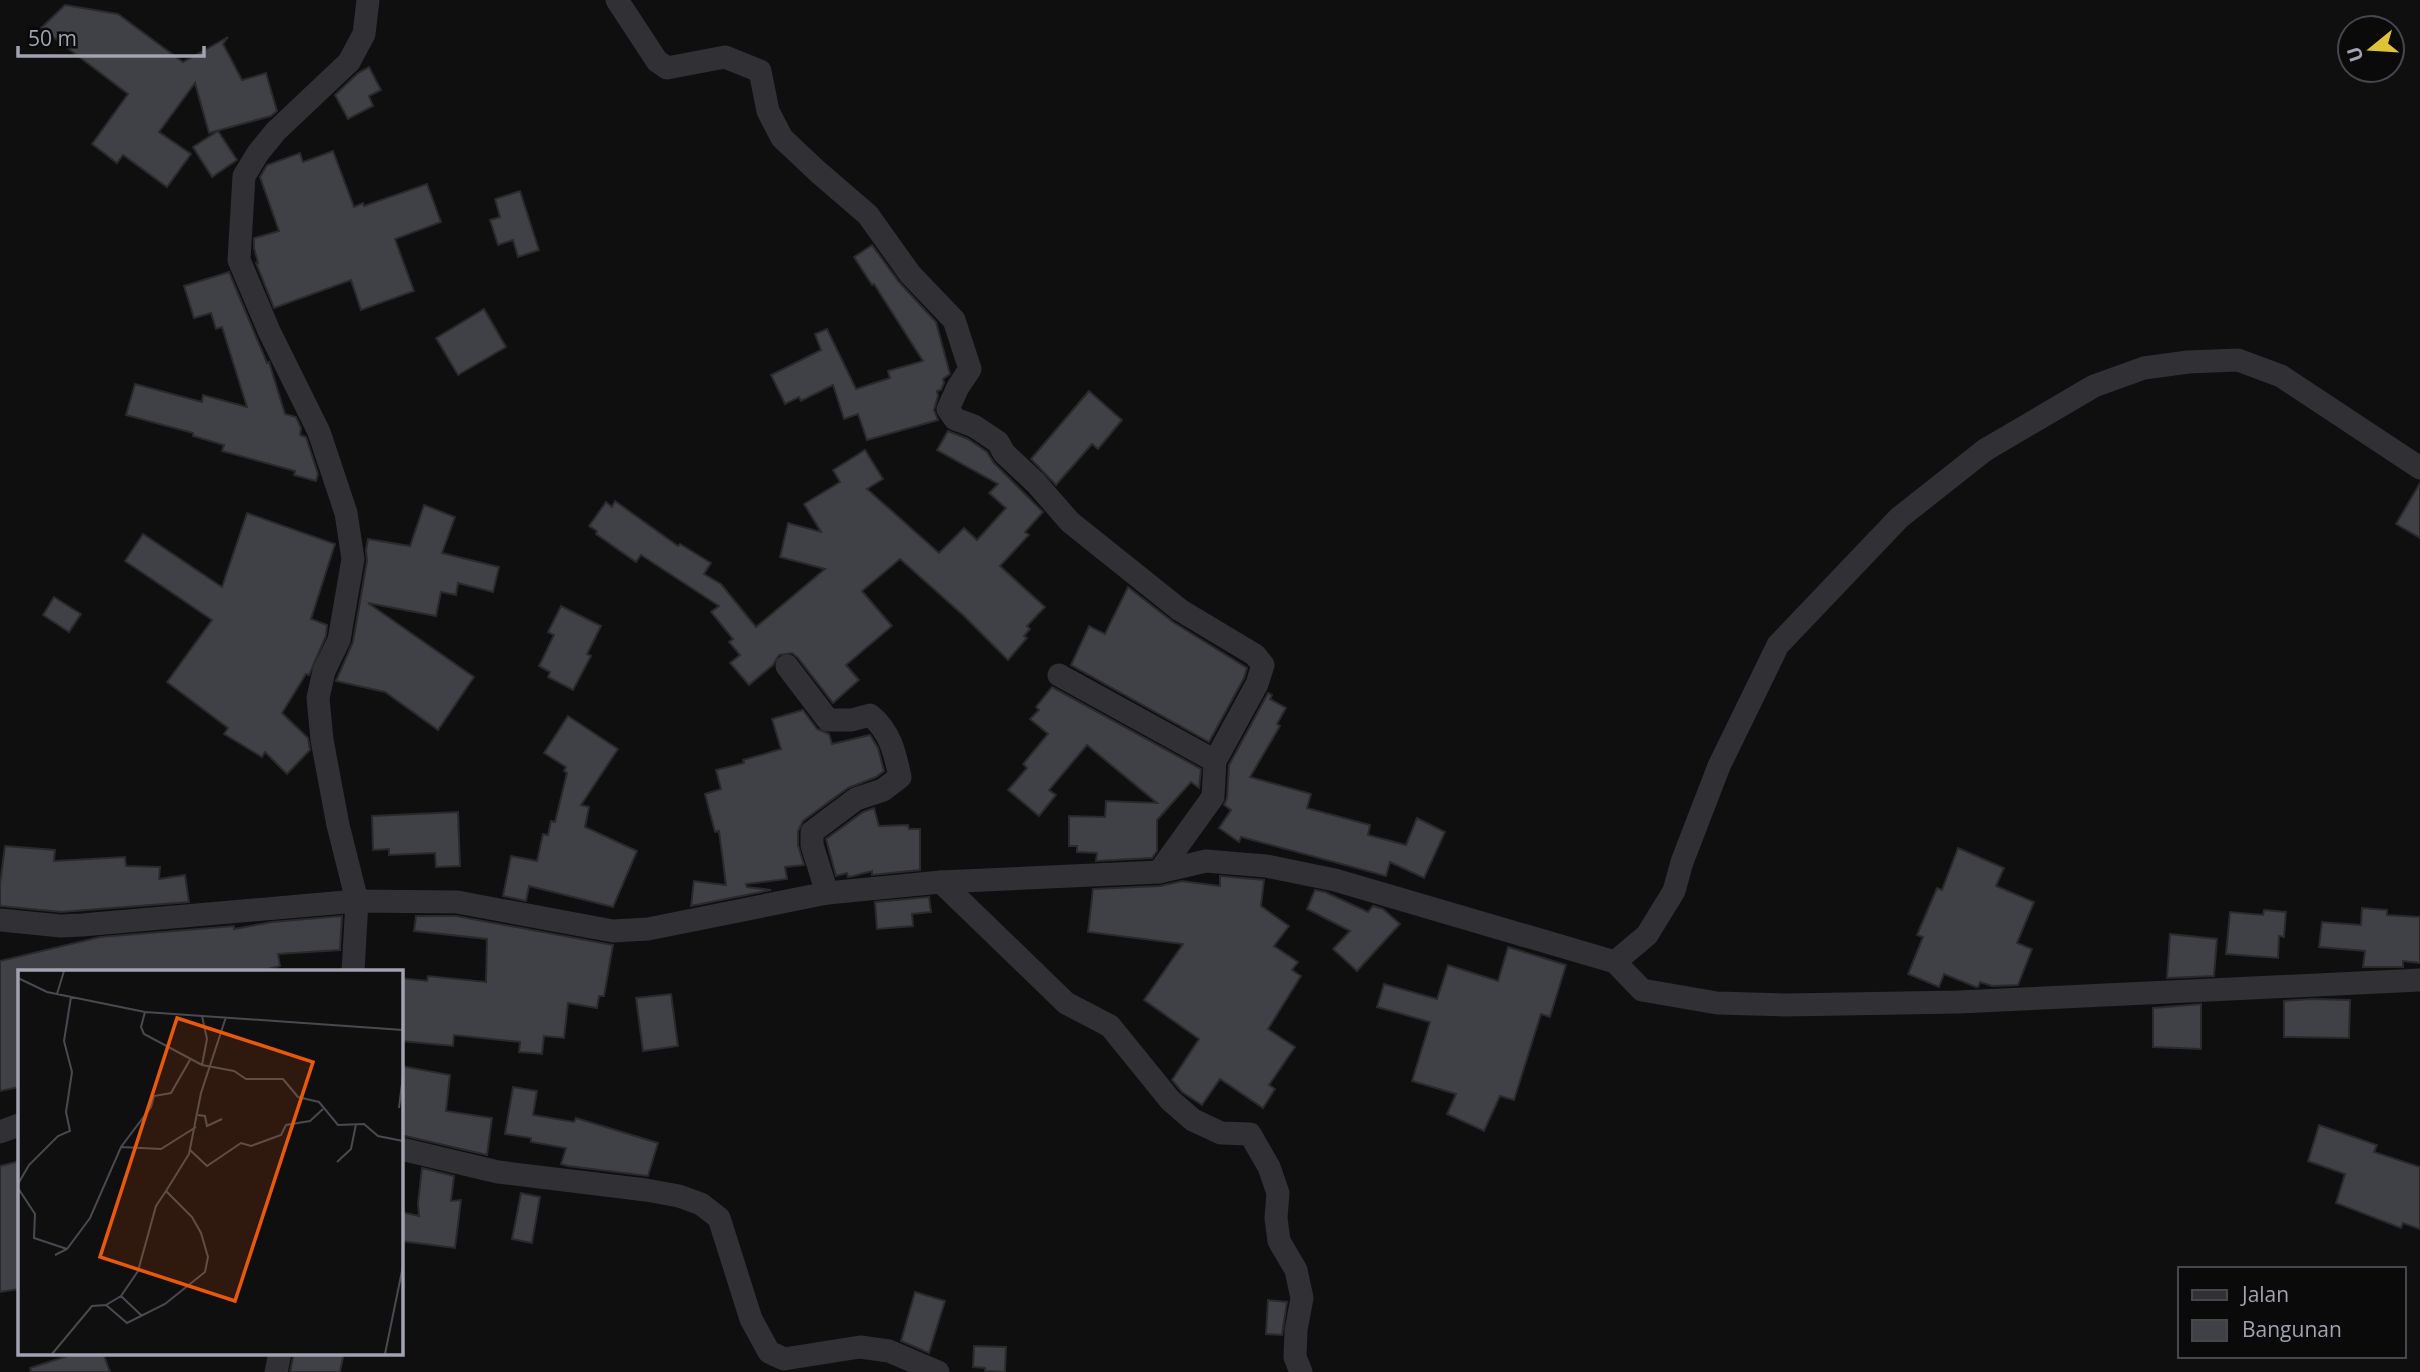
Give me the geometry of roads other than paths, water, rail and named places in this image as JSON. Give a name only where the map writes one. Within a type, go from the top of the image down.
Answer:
[{"type":"street","points":[[353,970],[357,901],[321,740],[318,698],[324,671],[339,640],[353,559],[346,513],[320,432],[268,331],[239,260],[244,176],[276,131],[349,62],[364,34],[368,0]]},
{"type":"street","points":[[617,0],[657,61],[667,68],[724,57],[760,71],[768,111],[782,138],[868,215],[910,274],[954,320],[970,369],[948,409],[955,419],[974,426],[998,442],[1004,453],[1036,483],[1070,522],[1180,610],[1255,655],[1263,665],[1257,684],[1215,761],[1213,797],[1158,872]]},
{"type":"street","points":[[1615,962],[1647,935],[1674,891],[1682,862],[1719,766],[1778,645],[1899,519],[1985,450],[2094,386],[2144,368],[2188,362],[2238,360],[2281,376],[2420,468]]},
{"type":"street","points":[[786,666],[828,720],[852,720],[870,715],[881,724],[889,737],[900,777],[883,790],[856,799],[812,832],[812,845],[827,892]]},
{"type":"street","points":[[1059,675],[1215,761]]},
{"type":"street","points":[[0,920],[61,926],[357,901],[457,902],[613,931],[648,929],[827,892],[941,881],[1158,872],[1206,861],[1266,866],[1335,880],[1615,962],[1642,990],[1717,1003],[1786,1005],[1959,1002],[2420,980]]},
{"type":"street","points":[[941,881],[1066,1003],[1110,1026],[1170,1100],[1193,1120],[1221,1133],[1250,1134],[1269,1167],[1278,1193],[1276,1218],[1279,1241],[1296,1270],[1302,1298],[1296,1330],[1295,1357],[1301,1372]]},
{"type":"street","points":[[0,1132],[18,1125]]},
{"type":"street","points":[[402,1149],[498,1172],[646,1190],[679,1196],[701,1204],[719,1218],[751,1319],[769,1352],[785,1359],[860,1347],[889,1351],[938,1372]]},
{"type":"street","points":[[276,1372],[280,1354]]}]
